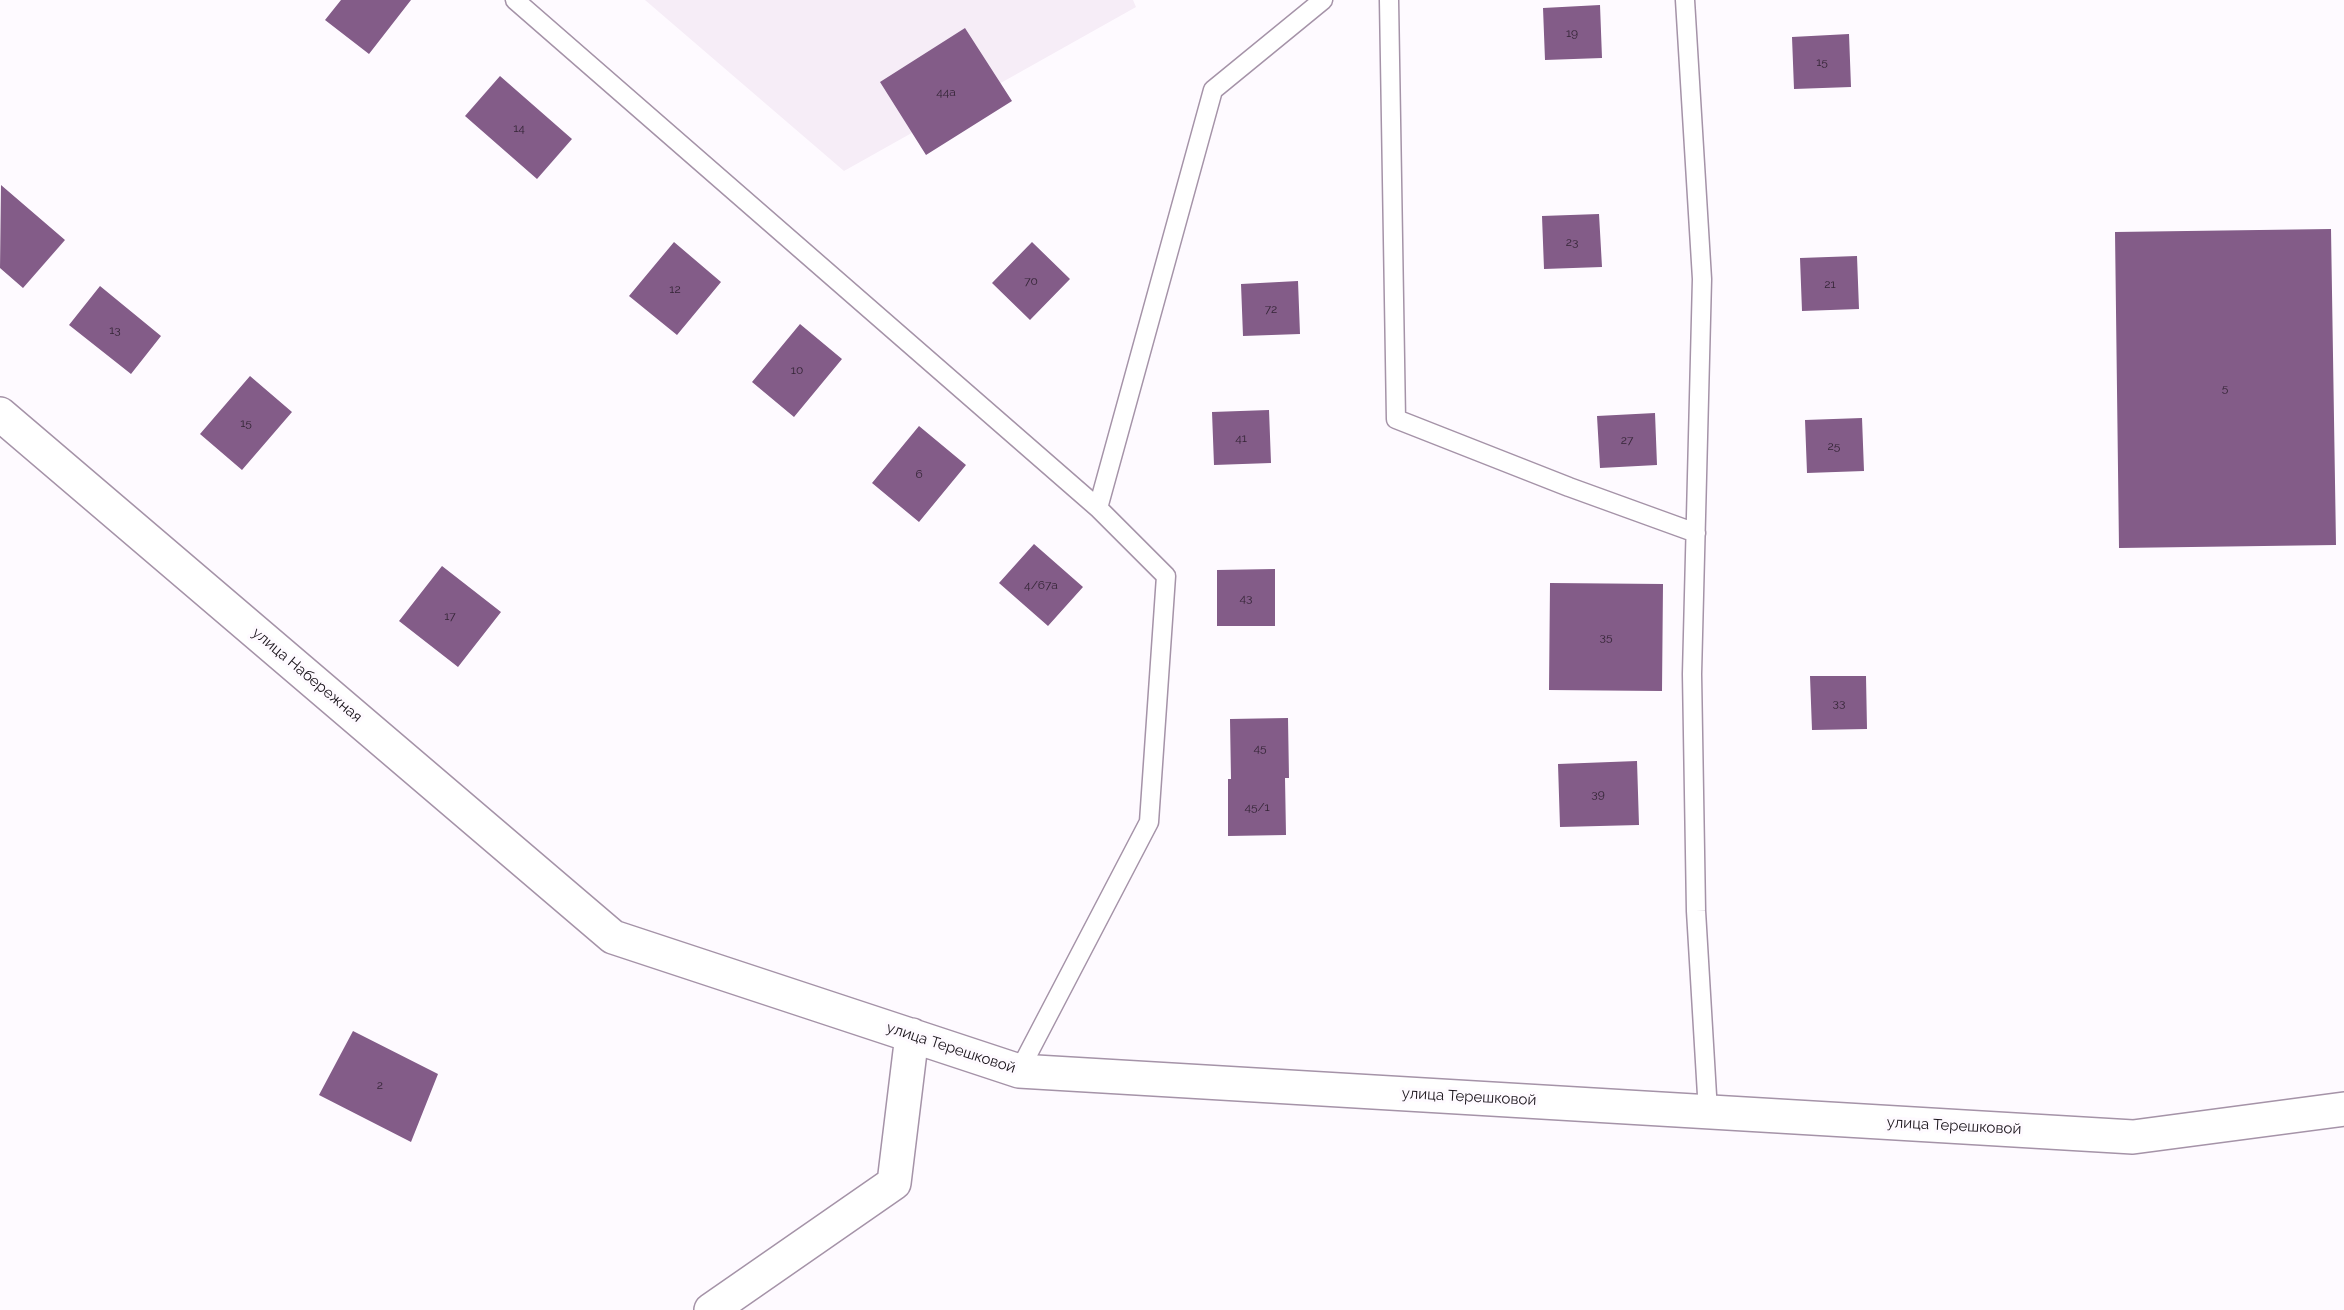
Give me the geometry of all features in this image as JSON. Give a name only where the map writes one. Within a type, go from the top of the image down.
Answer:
[{"type":"street","name":"улица Набережная","points":[[0,414],[613,937]]},
{"type":"street","name":"улица Терешковой","points":[[613,937],[1019,1071],[2133,1137],[2344,1109]]},
{"type":"street","points":[[711,1310],[894,1183],[912,1035]]},
{"type":"lane","points":[[515,0],[1098,508],[1166,576],[1149,822],[1019,1071]]},
{"type":"lane","points":[[1098,508],[1213,90],[1323,0]]},
{"type":"lane","points":[[1389,0],[1396,419],[1569,487],[1696,533]]},
{"type":"lane","points":[[1685,0],[1702,279],[1692,675],[1696,911],[1708,1112]]},
{"type":"shaded area","points":[[645,0],[1133,0],[1136,7],[844,171]]},
{"type":"building","points":[[341,0],[411,0],[369,54],[325,20]]},
{"type":"building","points":[[1600,5],[1602,58],[1545,60],[1543,8]]},
{"type":"building","points":[[965,28],[1012,101],[926,155],[880,82]]},
{"type":"building","points":[[1849,34],[1851,87],[1794,89],[1792,37]]},
{"type":"building","points":[[500,76],[572,139],[537,179],[465,116]]},
{"type":"building","points":[[1,185],[65,240],[23,288],[0,268]]},
{"type":"building","points":[[1599,214],[1602,267],[1544,269],[1542,216]]},
{"type":"building","points":[[2331,229],[2336,545],[2119,548],[2115,232]]},
{"type":"building","points":[[674,242],[721,282],[677,335],[629,296]]},
{"type":"building","points":[[1032,242],[1070,279],[1030,320],[992,283]]},
{"type":"building","points":[[1857,256],[1859,309],[1802,311],[1800,258]]},
{"type":"building","points":[[1298,281],[1300,334],[1243,336],[1241,284]]},
{"type":"building","points":[[100,286],[161,336],[131,374],[69,325]]},
{"type":"building","points":[[800,324],[842,359],[794,417],[752,382]]},
{"type":"building","points":[[250,376],[292,412],[242,470],[200,434]]},
{"type":"building","points":[[1269,410],[1271,463],[1214,465],[1212,412]]},
{"type":"building","points":[[1655,413],[1657,465],[1600,468],[1597,416]]},
{"type":"building","points":[[1862,418],[1864,471],[1807,473],[1805,420]]},
{"type":"building","points":[[919,426],[966,465],[919,522],[872,483]]},
{"type":"building","points":[[1034,544],[1083,587],[1048,626],[999,583]]},
{"type":"building","points":[[442,566],[501,612],[458,667],[399,621]]},
{"type":"building","points":[[1275,569],[1275,626],[1217,626],[1217,570]]},
{"type":"building","points":[[1550,583],[1663,584],[1662,691],[1549,690]]},
{"type":"building","points":[[1810,676],[1866,676],[1867,729],[1812,730]]},
{"type":"building","points":[[1288,718],[1289,778],[1285,778],[1286,835],[1228,836],[1228,779],[1231,779],[1230,719]]},
{"type":"building","points":[[1637,761],[1639,825],[1560,827],[1558,764]]},
{"type":"building","points":[[353,1031],[438,1074],[411,1142],[319,1095]]}]
